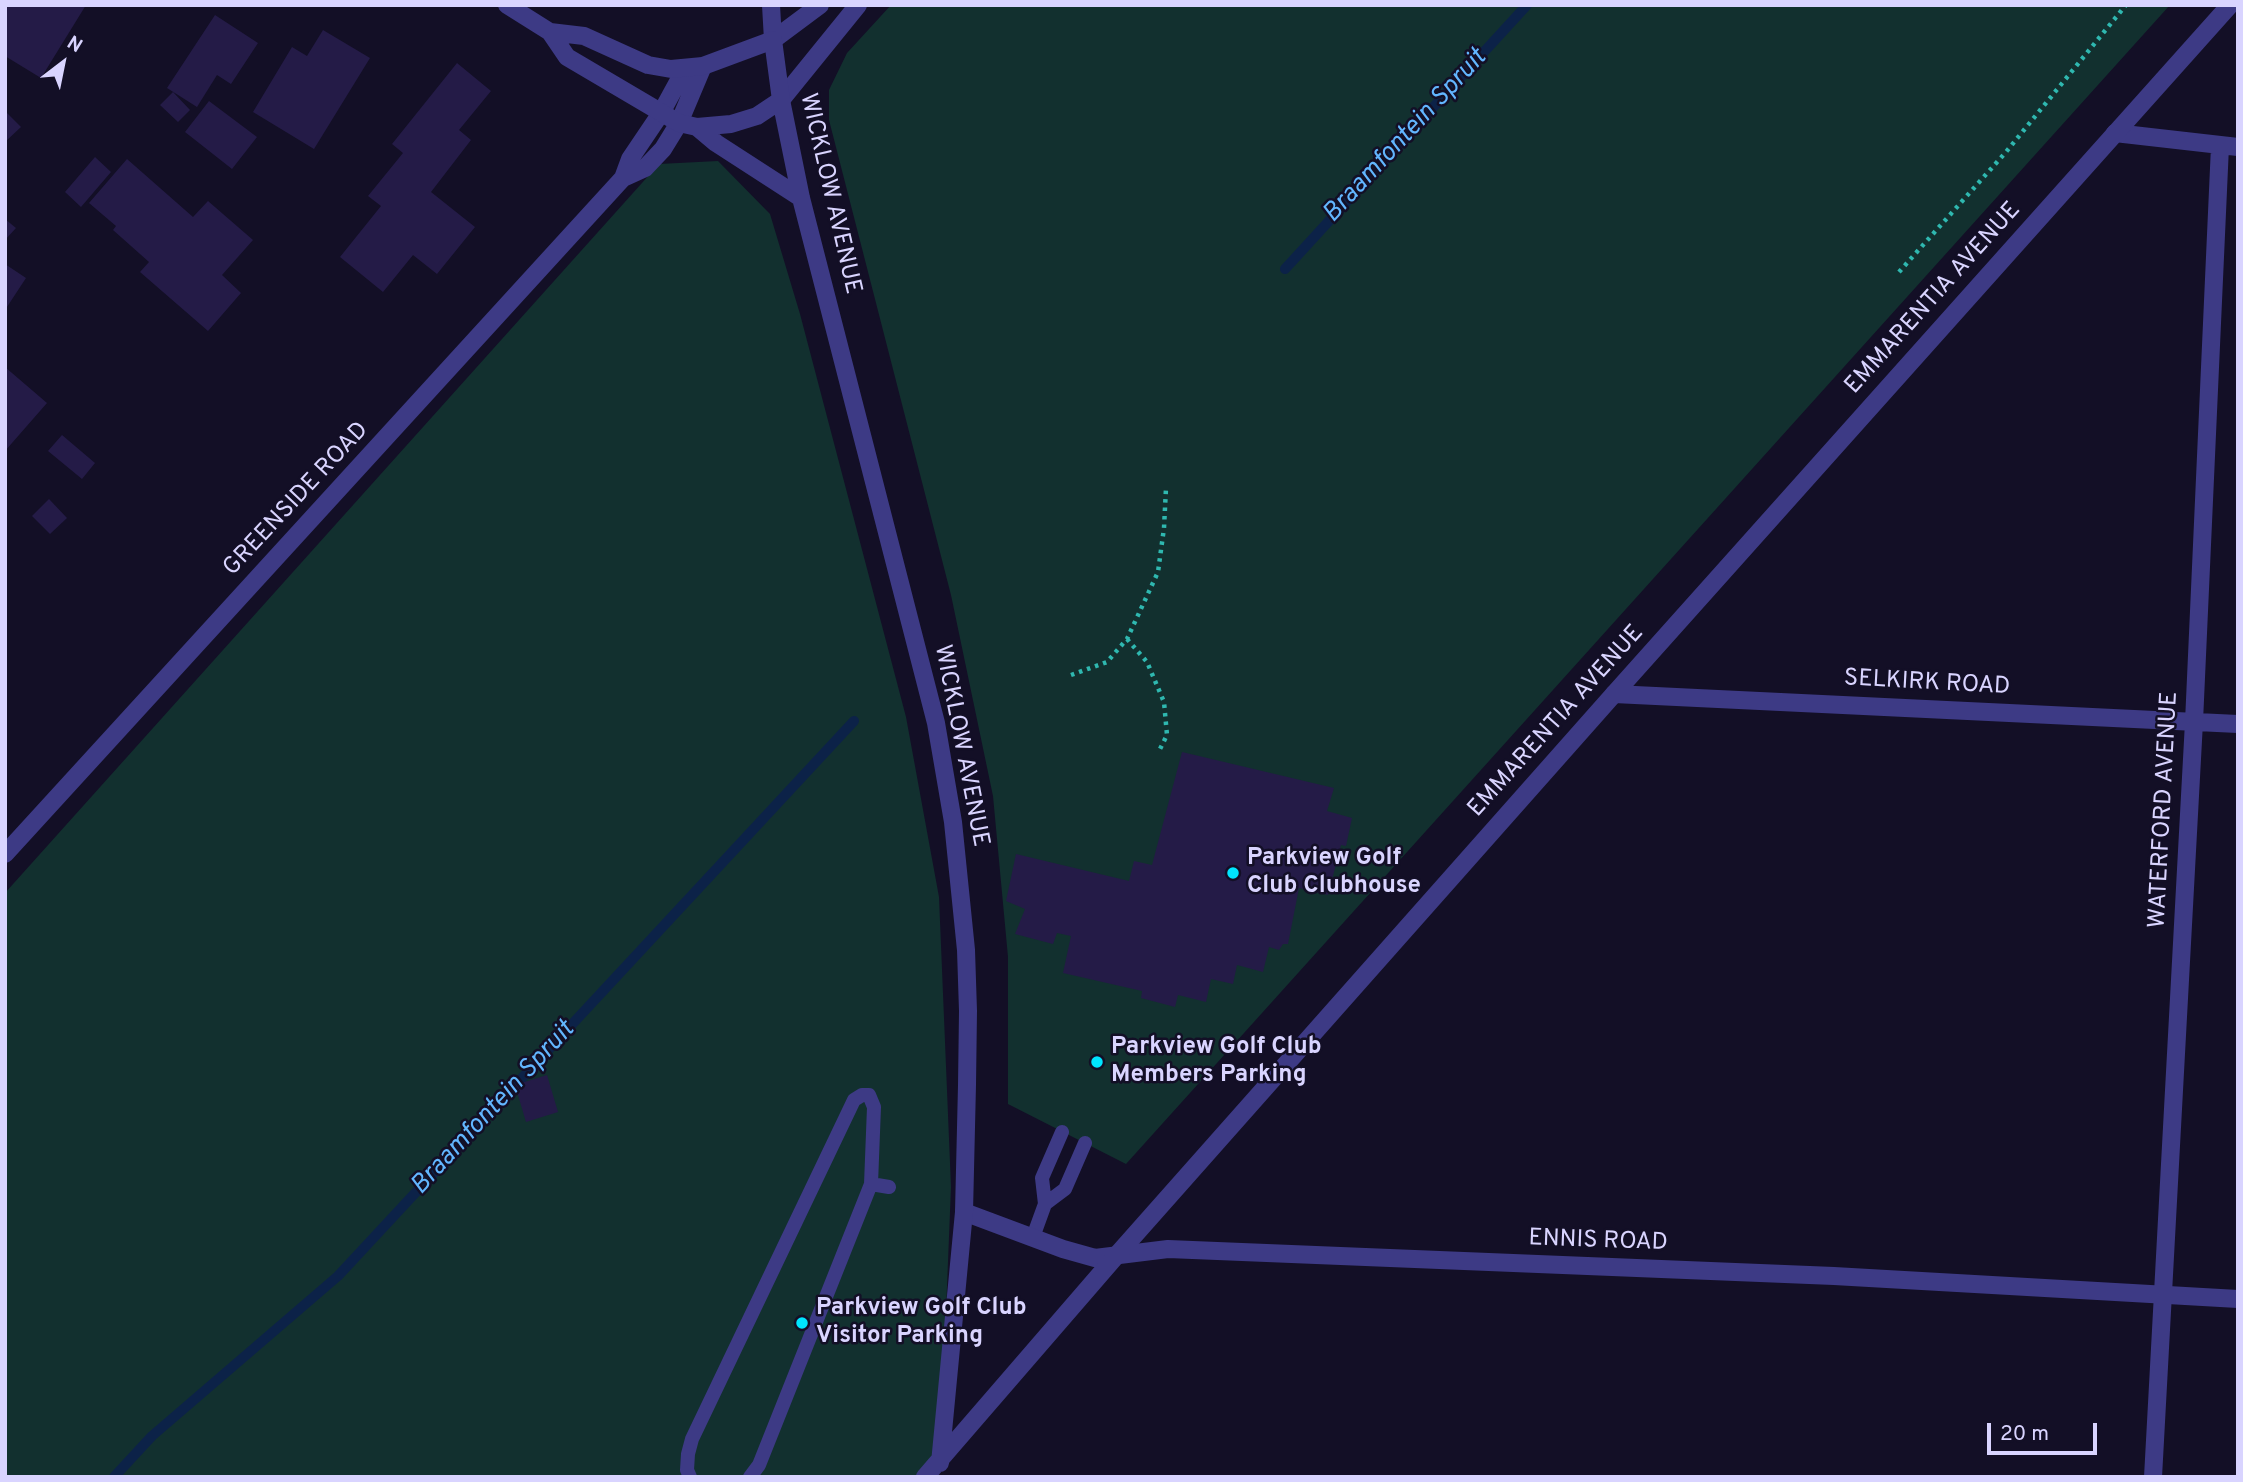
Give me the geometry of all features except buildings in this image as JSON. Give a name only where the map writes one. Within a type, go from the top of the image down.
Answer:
[{"type":"street","points":[[507,5],[550,32],[567,57],[679,123],[697,127],[716,127],[746,121],[782,100],[858,5]]},
{"type":"street","name":"WICKLOW AVENUE","points":[[771,5],[782,100],[801,198],[936,723],[953,822],[966,950],[968,1011],[964,1212],[940,1469]]},
{"type":"street","points":[[550,32],[584,36],[658,68],[694,67],[773,40],[820,5]]},
{"type":"street","name":"EMMARENTIA AVENUE","points":[[925,1477],[940,1469],[1116,1256],[2230,5]]},
{"type":"street","name":"GREENSIDE ROAD","points":[[5,853],[623,178],[630,159],[694,67]]},
{"type":"street","name":"GREENSIDE ROAD","points":[[623,178],[645,168],[663,149],[679,123],[694,67]]},
{"type":"street","points":[[697,127],[716,143],[801,198]]},
{"type":"street","points":[[2115,133],[2229,146]]},
{"type":"street","name":"WATERFORD AVENUE","points":[[2153,1477],[2194,722],[2229,146]]},
{"type":"street","name":"SELKIRK ROAD","points":[[1614,694],[2238,724]]},
{"type":"street","name":"ENNIS ROAD","points":[[964,1212],[1063,1249],[1095,1258],[1168,1249],[1834,1276],[2238,1299]]},
{"type":"lane","points":[[690,1477],[687,1470],[692,1439],[854,1100],[862,1095],[869,1096],[874,1107],[871,1184],[759,1465],[750,1477]]},
{"type":"lane","points":[[1033,1237],[1045,1204],[1042,1178],[1062,1132]]},
{"type":"lane","points":[[1045,1204],[1065,1189],[1085,1143]]},
{"type":"lane","points":[[871,1184],[889,1187]]},
{"type":"path","points":[[1899,272],[2006,152],[2126,5]]},
{"type":"path","points":[[1071,675],[1108,662],[1127,639],[1158,572],[1166,488]]},
{"type":"path","points":[[1127,639],[1147,662],[1164,702],[1167,735],[1159,751]]},
{"type":"green space","points":[[891,5],[2170,5],[1126,1164],[1008,1104],[1008,957],[993,796],[951,595],[829,120],[829,90],[847,53]]},
{"type":"green space","points":[[718,161],[770,214],[800,314],[906,717],[939,897],[951,1187],[940,1461],[926,1477],[5,1477],[5,893],[659,164]]},
{"type":"waterway","name":"Braamfontein Spruit","points":[[1285,269],[1527,5]]},
{"type":"waterway","name":"Braamfontein Spruit","points":[[114,1477],[152,1436],[338,1276],[854,721]]},
{"type":"place","name":"Parkview Golf Club Clubhouse","points":[[1233,873]]},
{"type":"place","name":"Parkview Golf Club Members Parking","points":[[1097,1062]]},
{"type":"place","name":"Parkview Golf Club Visitor Parking","points":[[802,1323]]}]
